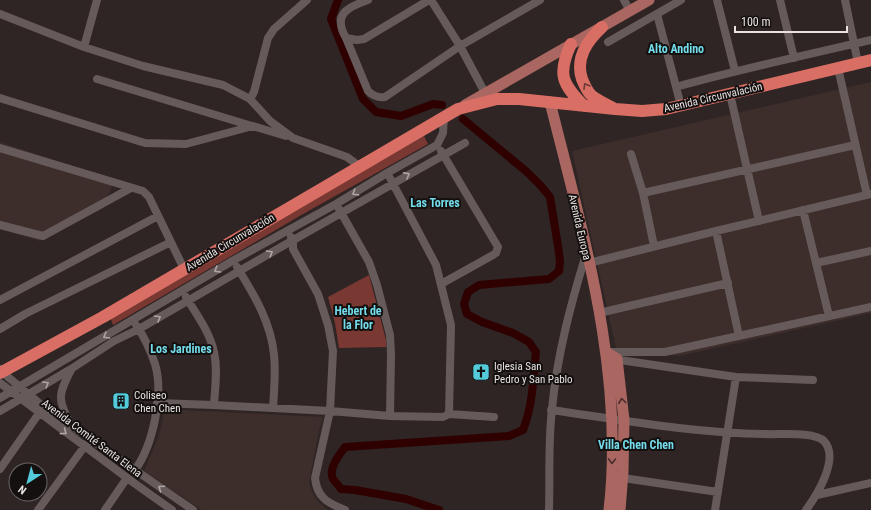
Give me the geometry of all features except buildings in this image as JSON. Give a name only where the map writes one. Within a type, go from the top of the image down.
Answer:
[{"type":"highway","points":[[602,27],[591,37],[583,51],[579,71],[584,84],[591,95],[615,110]]},
{"type":"highway","points":[[571,44],[565,58],[563,71],[565,83],[571,93],[584,106]]},
{"type":"highway","name":"Avenida Circunvalación","points":[[1,374],[103,317],[458,109],[497,99],[519,99],[615,110],[642,111],[681,106],[871,60]]},
{"type":"main road","name":"Avenida Circunvalación","points":[[458,109],[649,0]]},
{"type":"main road","name":"Avenida Europa","points":[[550,102],[589,263],[624,420],[623,478],[620,510]]},
{"type":"main road","name":"Avenida Europa","points":[[609,357],[613,418],[612,492],[610,510]]},
{"type":"street","points":[[84,47],[97,0]]},
{"type":"street","points":[[250,99],[254,92],[268,38],[274,29],[307,0]]},
{"type":"street","points":[[368,0],[354,5],[347,10],[340,19],[341,29],[368,91],[372,95],[381,97],[385,97],[460,46],[540,0]]},
{"type":"street","points":[[346,38],[357,40],[364,39],[430,0],[460,46],[485,93]]},
{"type":"street","points":[[624,0],[630,11]]},
{"type":"street","points":[[608,42],[681,0]]},
{"type":"street","points":[[717,0],[735,71]]},
{"type":"street","points":[[780,0],[794,58]]},
{"type":"street","points":[[845,0],[858,63]]},
{"type":"street","points":[[0,14],[84,47],[143,66],[223,85],[250,99],[270,121],[293,138]]},
{"type":"street","points":[[657,14],[681,106]]},
{"type":"street","points":[[676,87],[735,71],[871,40]]},
{"type":"street","points":[[589,263],[869,194],[855,144],[838,68]]},
{"type":"street","points":[[98,79],[293,138],[347,157],[359,166]]},
{"type":"street","points":[[730,94],[759,221]]},
{"type":"street","points":[[0,98],[145,143],[186,144],[253,126]]},
{"type":"street","points":[[0,398],[133,321],[182,290],[336,204],[437,145],[443,133],[444,116]]},
{"type":"street","points":[[0,411],[71,369],[114,341],[139,329],[284,244],[465,143]]},
{"type":"street","points":[[643,194],[855,144]]},
{"type":"street","points":[[437,145],[498,247],[496,253],[493,255],[441,284]]},
{"type":"street","points":[[0,148],[143,191],[149,196],[184,269]]},
{"type":"street","points":[[631,154],[643,194],[654,246]]},
{"type":"street","points":[[387,173],[436,265],[441,284],[451,324],[449,414]]},
{"type":"street","points":[[0,224],[43,236],[131,188]]},
{"type":"street","points":[[336,204],[369,262],[377,285],[390,335],[390,416]]},
{"type":"street","points":[[803,210],[829,316]]},
{"type":"street","points":[[0,300],[158,216]]},
{"type":"street","points":[[288,230],[293,240],[293,249],[318,294],[328,324],[333,351],[330,411],[315,478],[316,487],[321,496],[332,504],[345,510]]},
{"type":"street","points":[[716,231],[739,336]]},
{"type":"street","points":[[279,235],[284,244],[293,249]]},
{"type":"street","points":[[0,329],[26,314],[171,242]]},
{"type":"street","points":[[549,510],[551,410],[558,362],[574,292],[586,251]]},
{"type":"street","points":[[816,263],[871,251]]},
{"type":"street","points":[[234,260],[262,310],[270,330],[274,356],[273,408]]},
{"type":"street","points":[[599,313],[728,283]]},
{"type":"street","points":[[182,290],[210,338],[214,352],[216,366],[214,404]]},
{"type":"street","points":[[609,357],[665,352],[871,307]]},
{"type":"street","points":[[133,321],[139,329],[155,364],[158,383],[157,403],[151,433],[145,451],[135,470]]},
{"type":"street","points":[[71,427],[62,407],[61,389],[80,351]]},
{"type":"street","points":[[609,357],[736,377],[813,380]]},
{"type":"street","points":[[1,374],[30,394],[41,410],[90,439],[193,510]]},
{"type":"street","name":"Avenida Comité Santa Elena","points":[[1,374],[11,391],[20,399],[41,410],[84,446],[172,510]]},
{"type":"street","points":[[715,510],[736,377]]},
{"type":"street","points":[[157,403],[214,404],[390,416],[443,417],[449,414],[494,417]]},
{"type":"street","points":[[0,469],[41,410]]},
{"type":"street","points":[[551,410],[727,434],[808,435],[823,440],[827,445],[830,455],[829,466],[817,495],[806,510]]},
{"type":"street","points":[[38,510],[90,439]]},
{"type":"street","points":[[104,510],[127,478]]},
{"type":"street","points":[[623,478],[718,492]]},
{"type":"street","points":[[817,495],[871,483]]},
{"type":"shaded area","points":[[871,82],[871,313],[679,356],[616,348],[572,151]]},
{"type":"shaded area","points":[[424,136],[428,144],[303,214],[113,325],[110,316]]},
{"type":"shaded area","points":[[0,142],[115,180],[102,209],[40,241],[0,229]]},
{"type":"shaded area","points":[[369,275],[386,340],[386,347],[339,348],[335,323],[328,297]]},
{"type":"shaded area","points":[[164,409],[323,417],[319,430],[309,483],[314,496],[319,503],[328,510],[202,510],[144,471],[158,438]]},
{"type":"waterway","points":[[338,0],[331,19],[363,99],[376,112],[401,116],[433,104],[442,105]]},
{"type":"waterway","points":[[439,510],[406,499],[341,489],[333,479],[332,471],[335,462],[345,447],[509,436],[523,430],[531,401],[536,352],[529,342],[513,333],[482,322],[467,314],[464,304],[468,292],[479,285],[549,279],[559,271],[560,261],[550,197],[527,172],[463,119]]},
{"type":"place","name":"Iglesia San Pedro y San Pablo","points":[[481,372]]},
{"type":"place","name":"Coliseo Chen Chen","points":[[121,401]]},
{"type":"district","name":"Alto Andino","points":[[676,49]]},
{"type":"district","name":"Las Torres","points":[[435,203]]},
{"type":"district","name":"Hebert de la Flor","points":[[358,318]]},
{"type":"district","name":"Los Jardines","points":[[181,349]]},
{"type":"district","name":"Villa Chen Chen","points":[[636,445]]}]
